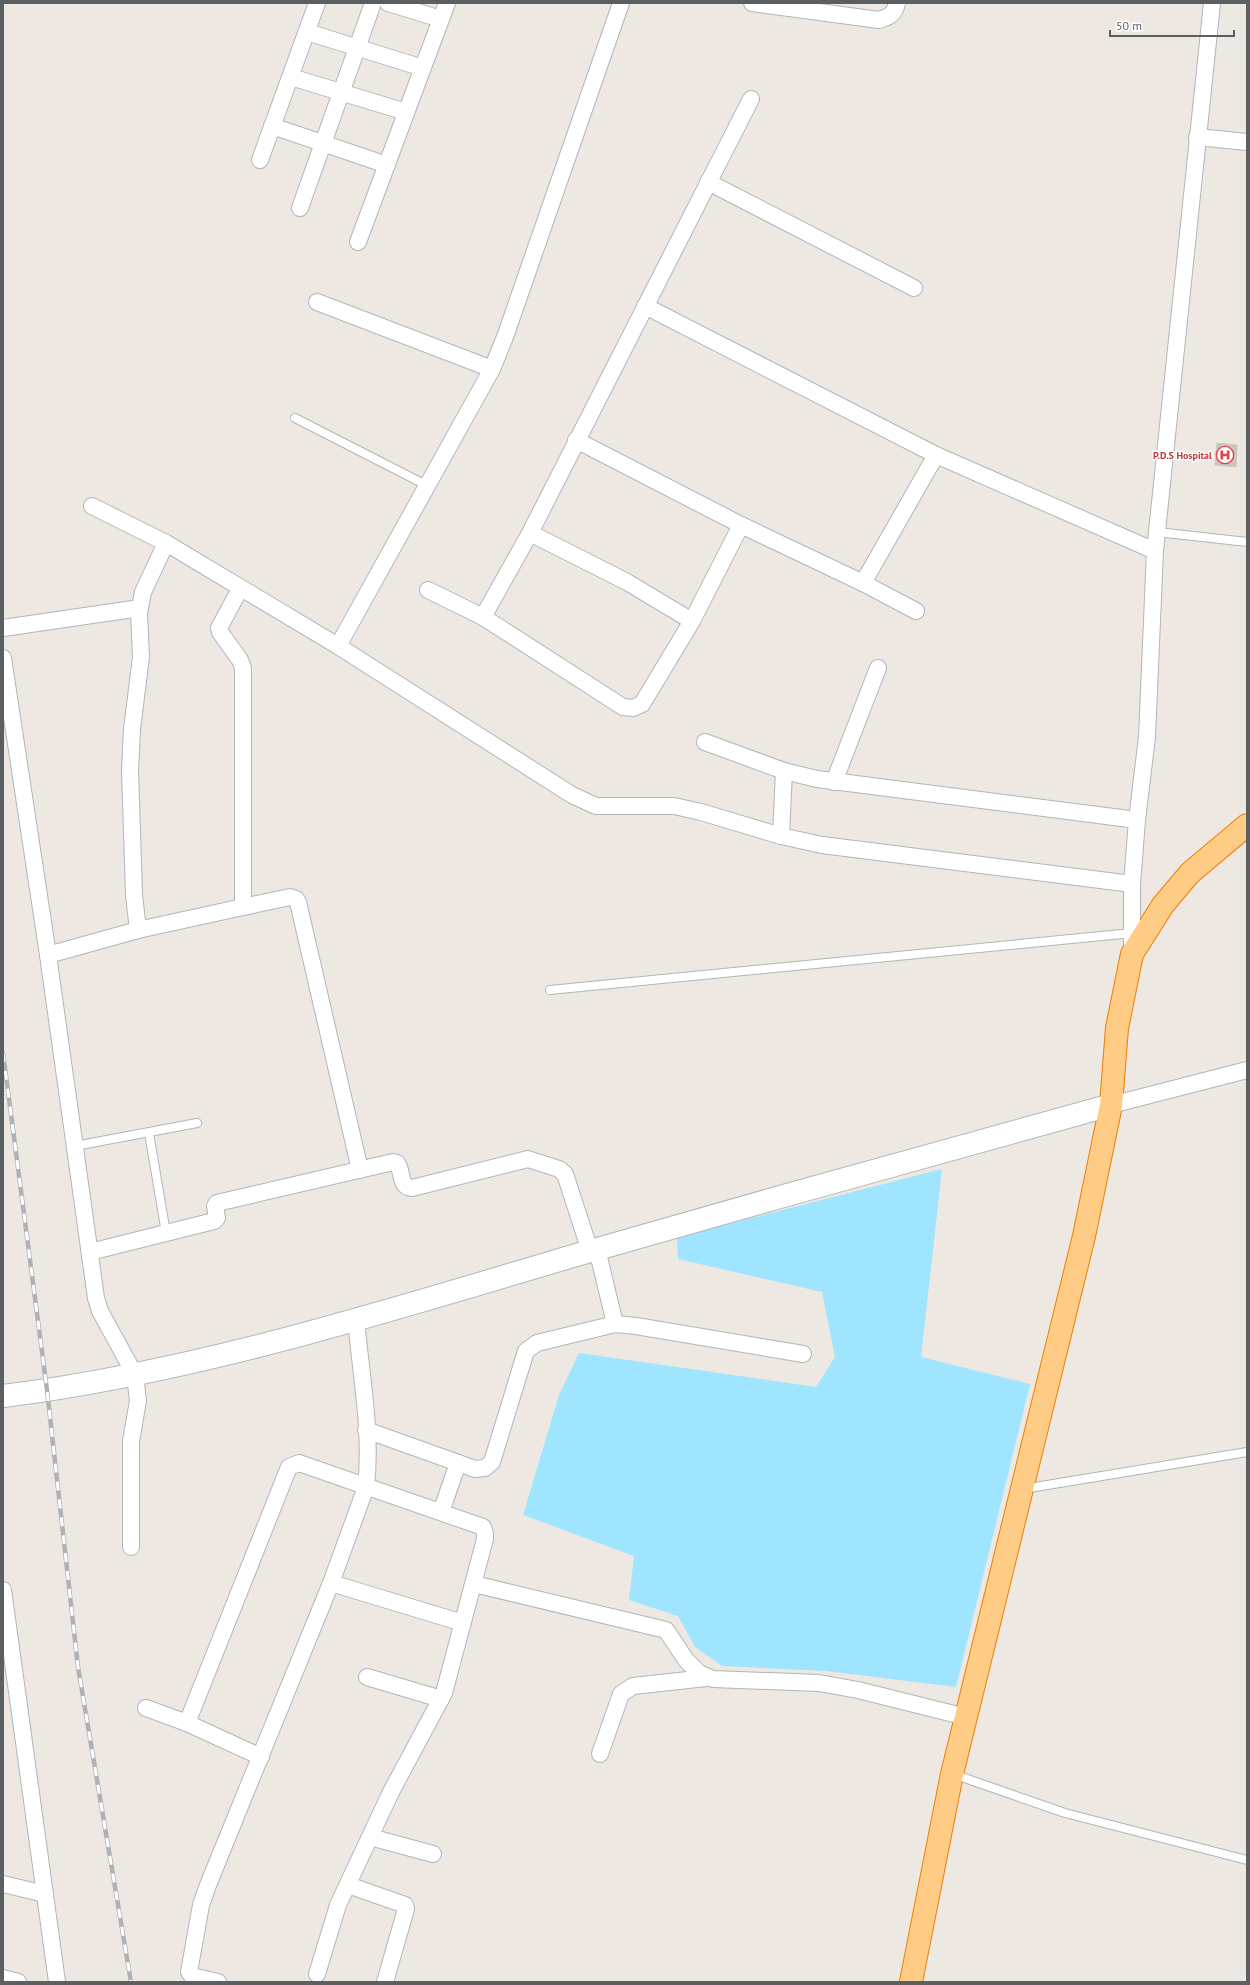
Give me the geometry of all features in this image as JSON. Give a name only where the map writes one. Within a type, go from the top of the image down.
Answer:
[{"type":"highway","points":[[911,1982],[952,1774],[1084,1236],[1111,1105],[1117,1028],[1132,954],[1163,905],[1190,873],[1247,825]]},
{"type":"street","points":[[260,160],[317,3]]},
{"type":"street","points":[[300,208],[373,3]]},
{"type":"street","points":[[388,3],[441,19]]},
{"type":"street","points":[[358,242],[447,3]]},
{"type":"street","points":[[338,646],[492,369],[505,337],[621,3]]},
{"type":"street","points":[[752,3],[879,20],[889,17],[896,10],[897,3]]},
{"type":"street","points":[[1132,954],[1132,884],[1136,820],[1147,737],[1154,551],[1212,3]]},
{"type":"street","points":[[307,32],[423,68]]},
{"type":"street","points":[[291,77],[406,112]]},
{"type":"street","points":[[484,617],[530,533],[576,440],[751,99]]},
{"type":"street","points":[[272,126],[323,142],[387,165]]},
{"type":"street","points":[[1197,137],[1247,142]]},
{"type":"street","points":[[708,182],[914,288]]},
{"type":"street","points":[[317,302],[492,369]]},
{"type":"street","points":[[645,306],[936,455],[1154,551]]},
{"type":"street","points":[[576,440],[741,525],[863,583],[916,611]]},
{"type":"street","points":[[863,583],[936,455]]},
{"type":"street","points":[[92,506],[166,543],[240,589],[338,646],[572,795],[596,806],[674,806],[701,812],[781,836],[822,845],[1132,884]]},
{"type":"street","points":[[428,590],[484,617],[623,707],[633,708],[642,704],[692,621],[741,525]]},
{"type":"street","points":[[530,533],[627,582],[692,621]]},
{"type":"street","points":[[138,930],[134,895],[130,770],[132,729],[141,657],[140,608],[143,592],[166,543]]},
{"type":"street","points":[[240,589],[219,628],[240,660],[243,668],[243,907]]},
{"type":"street","points":[[3,628],[140,608]]},
{"type":"street","points":[[3,658],[48,955],[96,1298],[100,1311],[135,1375],[138,1401],[131,1441],[131,1547]]},
{"type":"street","points":[[834,782],[878,668]]},
{"type":"street","points":[[705,742],[784,771],[817,780],[1136,820]]},
{"type":"street","points":[[781,836],[784,771]]},
{"type":"street","points":[[48,955],[138,930],[290,897],[296,899],[298,902],[360,1170]]},
{"type":"street","points":[[3,1396],[47,1390],[160,1370],[356,1320],[594,1250],[1111,1105],[1247,1070]]},
{"type":"street","points":[[90,1252],[214,1221],[216,1218],[215,1206],[217,1203],[393,1162],[397,1163],[403,1184],[412,1188],[521,1160],[533,1160],[559,1169],[565,1174],[594,1250],[615,1324]]},
{"type":"street","points":[[218,1982],[192,1976],[189,1967],[201,1905],[331,1583],[366,1487],[368,1473],[366,1430],[356,1320]]},
{"type":"street","points":[[366,1430],[475,1469],[485,1468],[492,1462],[526,1351],[537,1343],[615,1324],[636,1326],[803,1354]]},
{"type":"street","points":[[187,1723],[289,1467],[299,1463],[482,1527],[486,1533],[448,1680],[441,1698],[397,1779],[348,1884],[335,1915],[317,1974]]},
{"type":"street","points":[[441,1512],[458,1463]]},
{"type":"street","points":[[331,1583],[463,1623]]},
{"type":"street","points":[[474,1584],[666,1630],[681,1654],[699,1673],[706,1678]]},
{"type":"street","points":[[3,1590],[56,1982]]},
{"type":"street","points":[[367,1677],[441,1698]]},
{"type":"street","points":[[600,1754],[621,1694],[626,1689],[633,1686],[706,1678],[825,1684],[858,1690],[966,1717]]},
{"type":"street","points":[[146,1708],[187,1723],[261,1756]]},
{"type":"street","points":[[370,1837],[433,1854]]},
{"type":"street","points":[[3,1884],[45,1894]]},
{"type":"street","points":[[348,1884],[405,1905],[406,1909],[385,1982]]},
{"type":"street","points":[[3,1978],[18,1982]]},
{"type":"lane","points":[[294,418],[428,486]]},
{"type":"lane","points":[[1157,532],[1247,542]]},
{"type":"lane","points":[[550,990],[1132,933]]},
{"type":"lane","points":[[75,1146],[197,1123]]},
{"type":"lane","points":[[149,1133],[166,1233]]},
{"type":"lane","points":[[1022,1490],[1247,1452]]},
{"type":"lane","points":[[952,1774],[1078,1817],[1247,1860]]},
{"type":"water","points":[[942,1169],[921,1357],[1030,1384],[956,1687],[826,1671],[722,1666],[695,1647],[678,1616],[629,1600],[634,1556],[523,1515],[559,1395],[579,1353],[816,1387],[835,1357],[822,1292],[678,1259],[677,1237]]},
{"type":"building","points":[[1217,443],[1237,445],[1236,467],[1215,465]]},
{"type":"railway","points":[[3,1053],[47,1390],[78,1667],[131,1982]]},
{"type":"place","name":"P.D.S Hospital","points":[[1225,455]]}]
